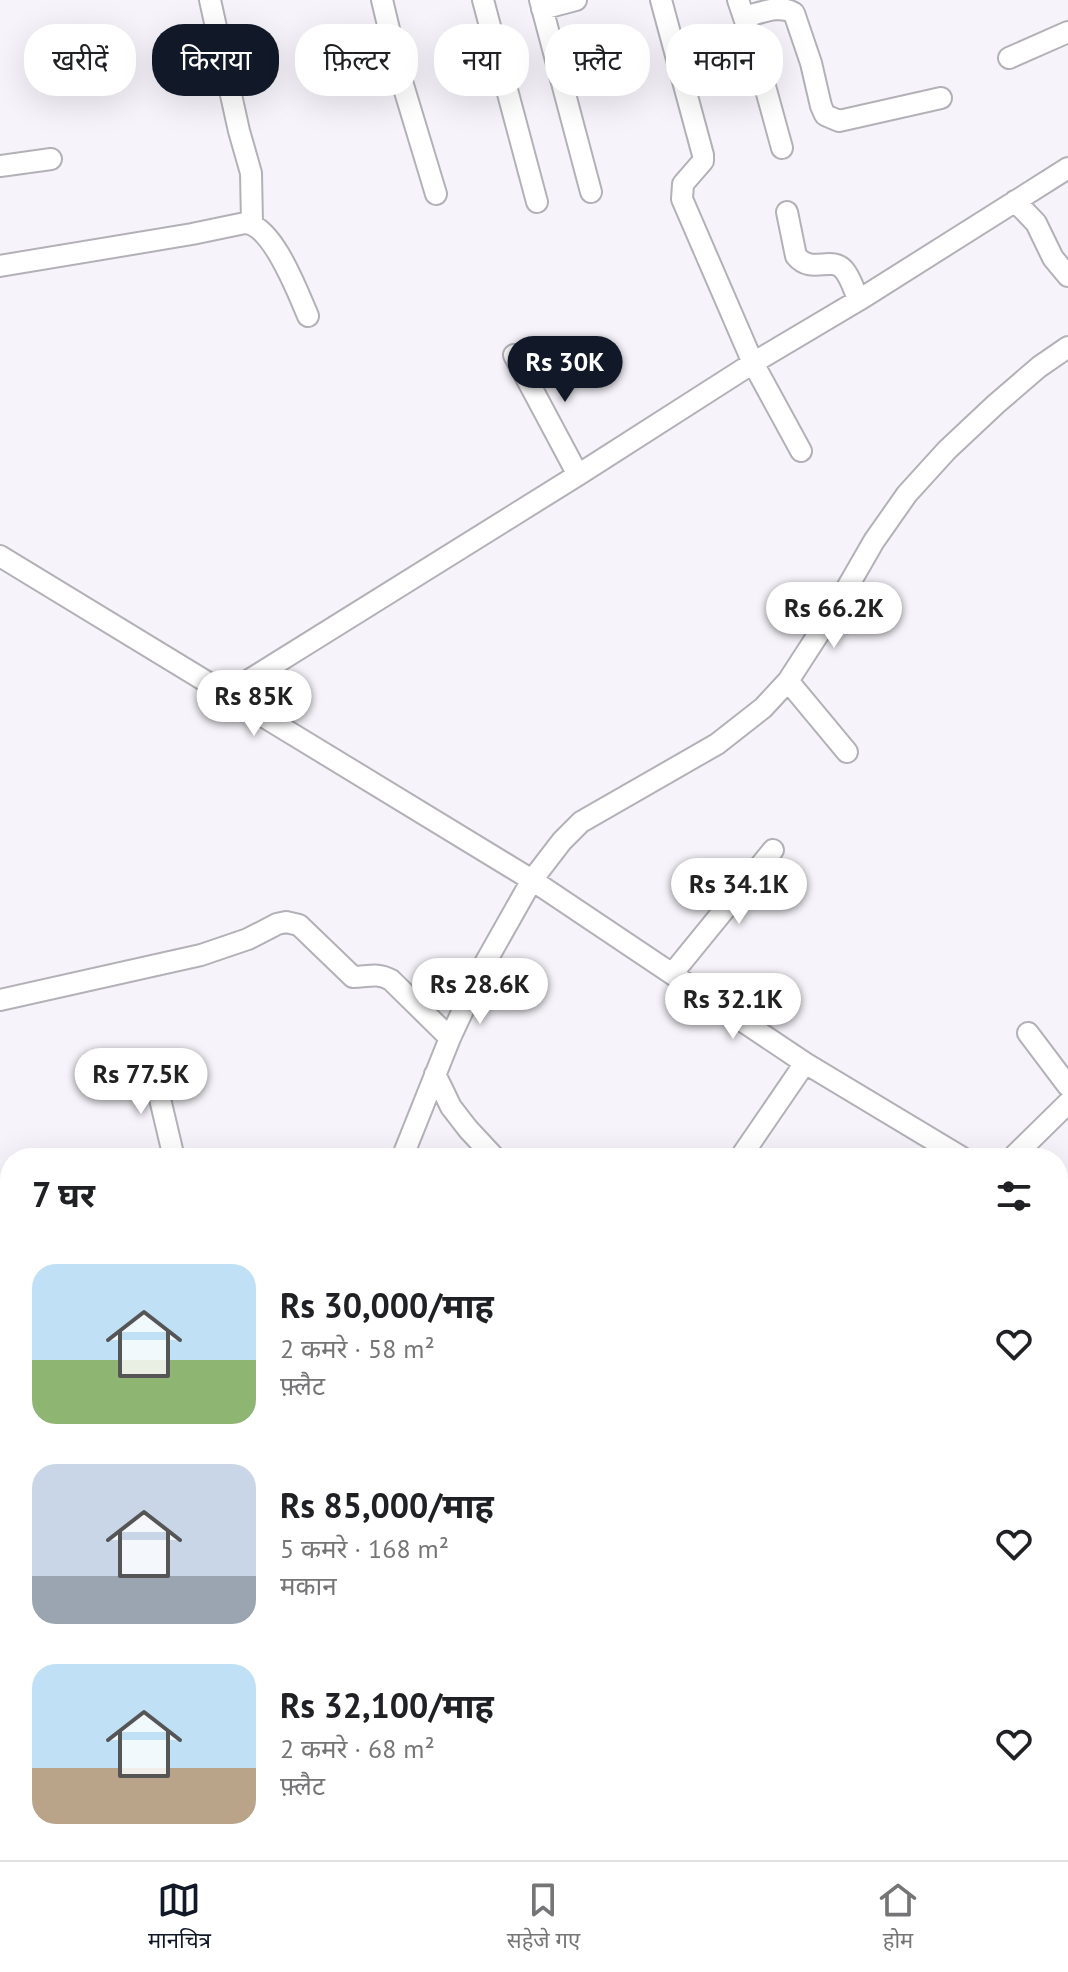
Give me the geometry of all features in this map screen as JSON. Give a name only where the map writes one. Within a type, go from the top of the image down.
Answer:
[{"type":"street","points":[[210,0],[251,173],[252,223]]},
{"type":"street","points":[[382,0],[400,75],[436,194]]},
{"type":"street","points":[[483,0],[537,202]]},
{"type":"street","points":[[576,0],[541,5],[591,192]]},
{"type":"street","points":[[661,0],[703,155],[703,161],[683,184],[682,199],[753,363],[801,451]]},
{"type":"street","points":[[782,148],[741,8],[779,8],[794,13],[821,106],[831,119],[839,121],[941,98]]},
{"type":"street","points":[[1009,58],[1068,32]]},
{"type":"street","points":[[0,166],[51,159]]},
{"type":"street","points":[[225,695],[1068,168]]},
{"type":"street","points":[[1015,201],[1036,223],[1053,258],[1068,276]]},
{"type":"street","points":[[787,212],[796,256],[806,264],[840,266],[859,300]]},
{"type":"street","points":[[0,266],[252,223],[259,227],[280,256],[308,316]]},
{"type":"street","points":[[406,1148],[450,1038],[484,965],[532,880],[562,841],[581,822],[717,744],[763,708],[788,681],[874,541],[907,494],[988,411],[1068,347]]},
{"type":"street","points":[[514,355],[578,475]]},
{"type":"street","points":[[0,556],[532,880],[805,1063],[946,1148]]},
{"type":"street","points":[[788,681],[847,752]]},
{"type":"street","points":[[672,974],[773,850]]},
{"type":"street","points":[[0,1000],[201,955],[286,922],[304,929],[353,977],[375,974],[391,980],[450,1038]]},
{"type":"street","points":[[1028,1033],[1068,1086]]},
{"type":"street","points":[[747,1148],[805,1063]]},
{"type":"street","points":[[152,1065],[172,1148]]},
{"type":"street","points":[[435,1074],[451,1107],[486,1148]]},
{"type":"street","points":[[1022,1148],[1068,1103]]}]
